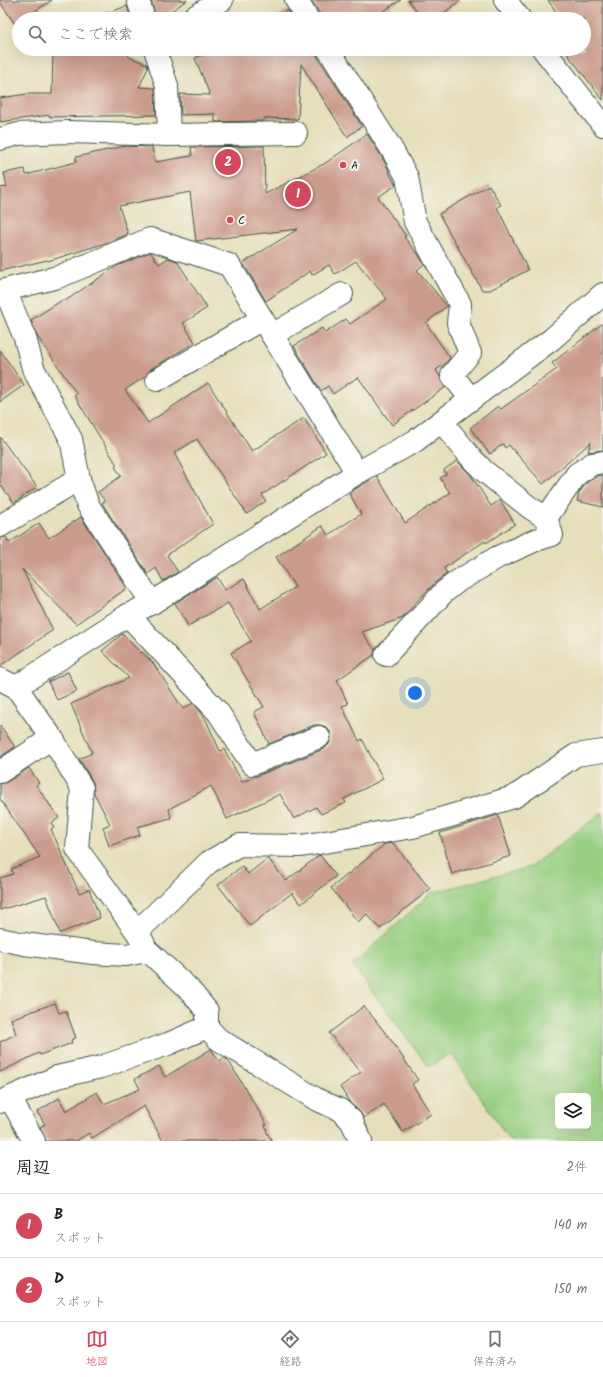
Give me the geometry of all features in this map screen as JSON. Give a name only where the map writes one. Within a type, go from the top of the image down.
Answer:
[{"type":"street","points":[[138,0],[142,12]]},
{"type":"street","points":[[202,12],[222,0]]},
{"type":"street","points":[[296,0],[304,12]]},
{"type":"street","points":[[505,0],[514,12]]},
{"type":"street","points":[[157,56],[167,86],[169,134]]},
{"type":"street","points":[[332,56],[391,148],[407,177],[415,222],[460,304],[458,323],[470,353],[452,375],[471,399]]},
{"type":"street","points":[[549,56],[603,125]]},
{"type":"street","points":[[0,139],[18,134],[68,132],[169,134],[296,133]]},
{"type":"street","points":[[152,603],[88,505],[79,478],[71,439],[33,368],[25,338],[5,290],[58,277],[150,239],[229,266],[357,473]]},
{"type":"street","points":[[157,380],[267,327],[342,294]]},
{"type":"street","points":[[361,1141],[351,1120],[340,1110],[316,1099],[218,1039],[207,1027],[206,1011],[188,988],[148,951],[137,932],[77,849],[82,788],[52,738],[8,683],[152,603],[357,473],[415,441],[552,339],[603,294]]},
{"type":"street","points":[[386,655],[444,592],[458,581],[498,557],[536,540],[552,535],[546,518],[529,507],[484,471],[442,422]]},
{"type":"street","points":[[546,518],[577,474],[592,464],[603,462]]},
{"type":"street","points":[[0,526],[79,478]]},
{"type":"street","points":[[128,615],[218,712],[252,764],[319,737]]},
{"type":"street","points":[[0,772],[52,738]]},
{"type":"street","points":[[137,932],[209,862],[239,845],[301,846],[413,827],[514,797],[576,755],[603,751]]},
{"type":"street","points":[[0,938],[24,944],[93,953],[126,955],[148,951]]},
{"type":"street","points":[[34,1141],[5,1100],[57,1077],[101,1067],[168,1044],[207,1027]]},
{"type":"green space","points":[[603,812],[603,1141],[510,1141],[451,1053],[429,1067],[352,965],[431,893],[530,867]]},
{"type":"building","points":[[0,0],[52,0],[34,12],[12,12],[12,20]]},
{"type":"building","points":[[151,0],[187,0],[170,12],[154,12]]},
{"type":"building","points":[[311,0],[401,0],[382,12],[319,12]]},
{"type":"building","points":[[408,0],[461,0],[445,12],[417,12]]},
{"type":"building","points":[[548,0],[603,0],[603,100],[569,56],[591,56],[591,12],[556,12]]},
{"type":"building","points":[[127,6],[129,12],[110,12]]},
{"type":"building","points":[[53,56],[129,56],[147,64],[148,68],[139,87],[155,88],[156,115],[50,117],[50,115],[0,122],[0,98],[27,94],[52,94]]},
{"type":"building","points":[[200,56],[317,56],[362,126],[347,137],[301,64],[298,119],[264,118],[264,121],[215,122],[215,114],[181,115],[180,94],[210,95],[195,58]]},
{"type":"building","points":[[367,134],[380,154],[396,185],[378,197],[406,236],[404,237],[424,264],[417,270],[447,306],[426,323],[450,358],[445,364],[436,370],[446,387],[392,425],[358,377],[333,394],[328,386],[321,391],[294,346],[322,328],[325,333],[346,319],[350,324],[387,299],[356,261],[335,274],[329,265],[312,275],[310,271],[266,301],[243,263],[298,229],[196,241],[190,192],[119,206],[128,234],[112,241],[48,261],[0,271],[0,188],[7,187],[4,173],[25,169],[26,175],[76,162],[76,157],[125,146],[152,147],[155,162],[192,156],[191,147],[264,146],[265,194],[324,164]]},
{"type":"building","points":[[489,185],[501,205],[497,207],[528,270],[490,290],[482,290],[439,214]]},
{"type":"building","points":[[150,252],[159,264],[168,258],[177,261],[207,308],[183,323],[195,342],[151,369],[146,376],[125,390],[148,423],[208,383],[252,451],[304,418],[326,453],[262,495],[266,501],[247,514],[197,439],[174,453],[213,524],[167,555],[178,572],[163,581],[156,568],[148,574],[102,503],[105,501],[98,492],[121,476],[115,467],[117,465],[74,395],[77,394],[37,336],[31,320],[64,299],[65,301],[117,266]]},
{"type":"building","points":[[603,323],[603,450],[588,452],[591,442],[543,484],[509,445],[505,448],[503,444],[490,454],[470,428],[498,406],[501,409],[557,369],[552,363]]},
{"type":"building","points":[[0,350],[24,385],[0,402]]},
{"type":"building","points":[[0,437],[37,487],[14,503],[0,484]]},
{"type":"building","points":[[457,461],[470,474],[491,506],[500,500],[515,524],[486,543],[485,541],[444,568],[447,574],[436,582],[418,600],[403,618],[362,632],[375,650],[374,655],[337,680],[348,704],[342,706],[359,741],[362,739],[383,779],[344,799],[346,803],[321,814],[316,807],[294,819],[280,794],[227,819],[211,786],[169,809],[171,818],[137,827],[140,835],[109,846],[103,827],[110,824],[94,793],[93,782],[79,759],[92,753],[71,704],[129,678],[102,651],[122,634],[141,653],[142,652],[153,663],[183,709],[193,703],[200,711],[206,720],[220,751],[224,749],[242,782],[324,749],[329,744],[331,733],[326,727],[320,725],[314,725],[269,744],[254,712],[264,707],[231,653],[251,641],[228,603],[188,626],[175,603],[217,577],[225,590],[244,579],[260,609],[295,587],[276,557],[322,526],[328,535],[361,514],[349,493],[377,476],[405,523],[450,493],[440,478],[446,474],[444,470]]},
{"type":"building","points":[[603,475],[603,507],[577,501],[579,493],[586,483],[597,476]]},
{"type":"building","points":[[81,517],[127,588],[76,624],[22,569],[53,630],[0,666],[0,538],[6,537],[9,543],[39,523],[49,538]]},
{"type":"building","points":[[68,672],[77,691],[57,700],[48,682]]},
{"type":"building","points":[[0,725],[15,747],[0,757]]},
{"type":"building","points":[[29,768],[39,783],[36,785],[59,818],[51,823],[54,827],[51,829],[79,893],[89,889],[100,918],[60,933],[46,896],[0,910],[0,878],[13,874],[11,869],[40,857],[0,799],[0,784],[7,782]]},
{"type":"building","points":[[498,815],[511,856],[452,874],[440,833]]},
{"type":"building","points":[[393,843],[430,889],[380,929],[367,914],[358,922],[331,888],[385,844]]},
{"type":"building","points":[[320,855],[336,876],[301,904],[292,893],[250,926],[218,885],[242,866],[248,874],[268,858],[286,881]]},
{"type":"building","points":[[55,1003],[59,1013],[66,1011],[76,1038],[71,1040],[72,1043],[40,1055],[39,1053],[0,1072],[0,1042],[16,1034],[11,1019]]},
{"type":"building","points":[[364,1006],[391,1040],[418,1080],[412,1084],[431,1114],[403,1132],[384,1104],[364,1118],[350,1103],[340,1087],[361,1072],[329,1033]]},
{"type":"building","points":[[211,1049],[219,1061],[224,1058],[228,1060],[267,1125],[265,1125],[266,1131],[272,1141],[163,1141],[144,1106],[92,1138],[89,1133],[76,1141],[46,1141],[40,1127],[45,1124],[37,1112],[59,1098],[66,1111],[97,1092],[104,1104],[140,1089],[135,1079],[159,1066],[165,1077]]},
{"type":"place","name":"D","points":[[228,162]]},
{"type":"place","name":"A","points":[[343,165]]},
{"type":"place","name":"B","points":[[298,194]]},
{"type":"place","name":"C","points":[[230,220]]}]
